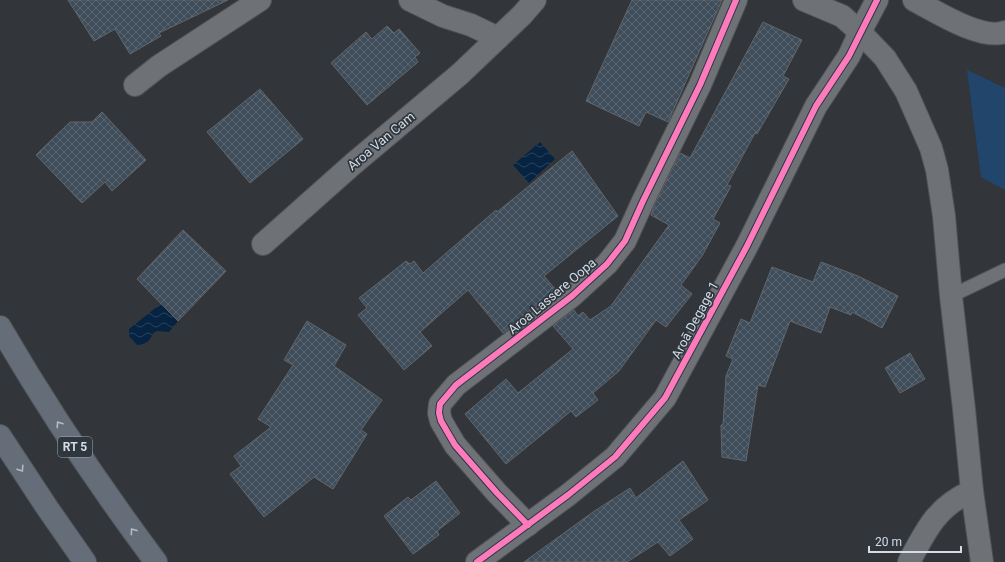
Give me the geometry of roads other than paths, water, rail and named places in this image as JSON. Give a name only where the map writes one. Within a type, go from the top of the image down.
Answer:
[{"type":"highway","name":"RT 5","points":[[0,327],[51,412],[156,562]]},
{"type":"highway","points":[[0,436],[85,562]]},
{"type":"street","points":[[135,85],[159,66],[260,0]]},
{"type":"street","points":[[410,0],[498,38]]},
{"type":"street","name":"Aroa Van Cam","points":[[263,244],[353,164],[460,74],[535,0]]},
{"type":"street","name":"Aroa Lassere Oopa","points":[[528,525],[497,493],[455,445],[441,421],[439,413],[440,404],[456,385],[578,290],[607,264],[625,241],[700,85],[736,0]]},
{"type":"street","points":[[804,0],[842,16],[885,58],[906,91],[932,148],[944,216],[972,491],[982,562]]},
{"type":"street","name":"Aroā Degage 1","points":[[477,562],[568,495],[616,457],[665,398],[747,246],[816,106],[849,56],[877,0]]},
{"type":"street","points":[[914,0],[962,25],[991,34],[1005,32]]},
{"type":"street","points":[[910,562],[925,530],[938,514],[947,505],[960,496],[972,491]]},
{"type":"lane","points":[[951,296],[1005,270]]},
{"type":"water","points":[[540,142],[555,159],[529,183],[513,165]]},
{"type":"water","points":[[163,302],[180,319],[169,332],[157,331],[153,333],[148,342],[137,345],[129,336],[129,329]]}]
